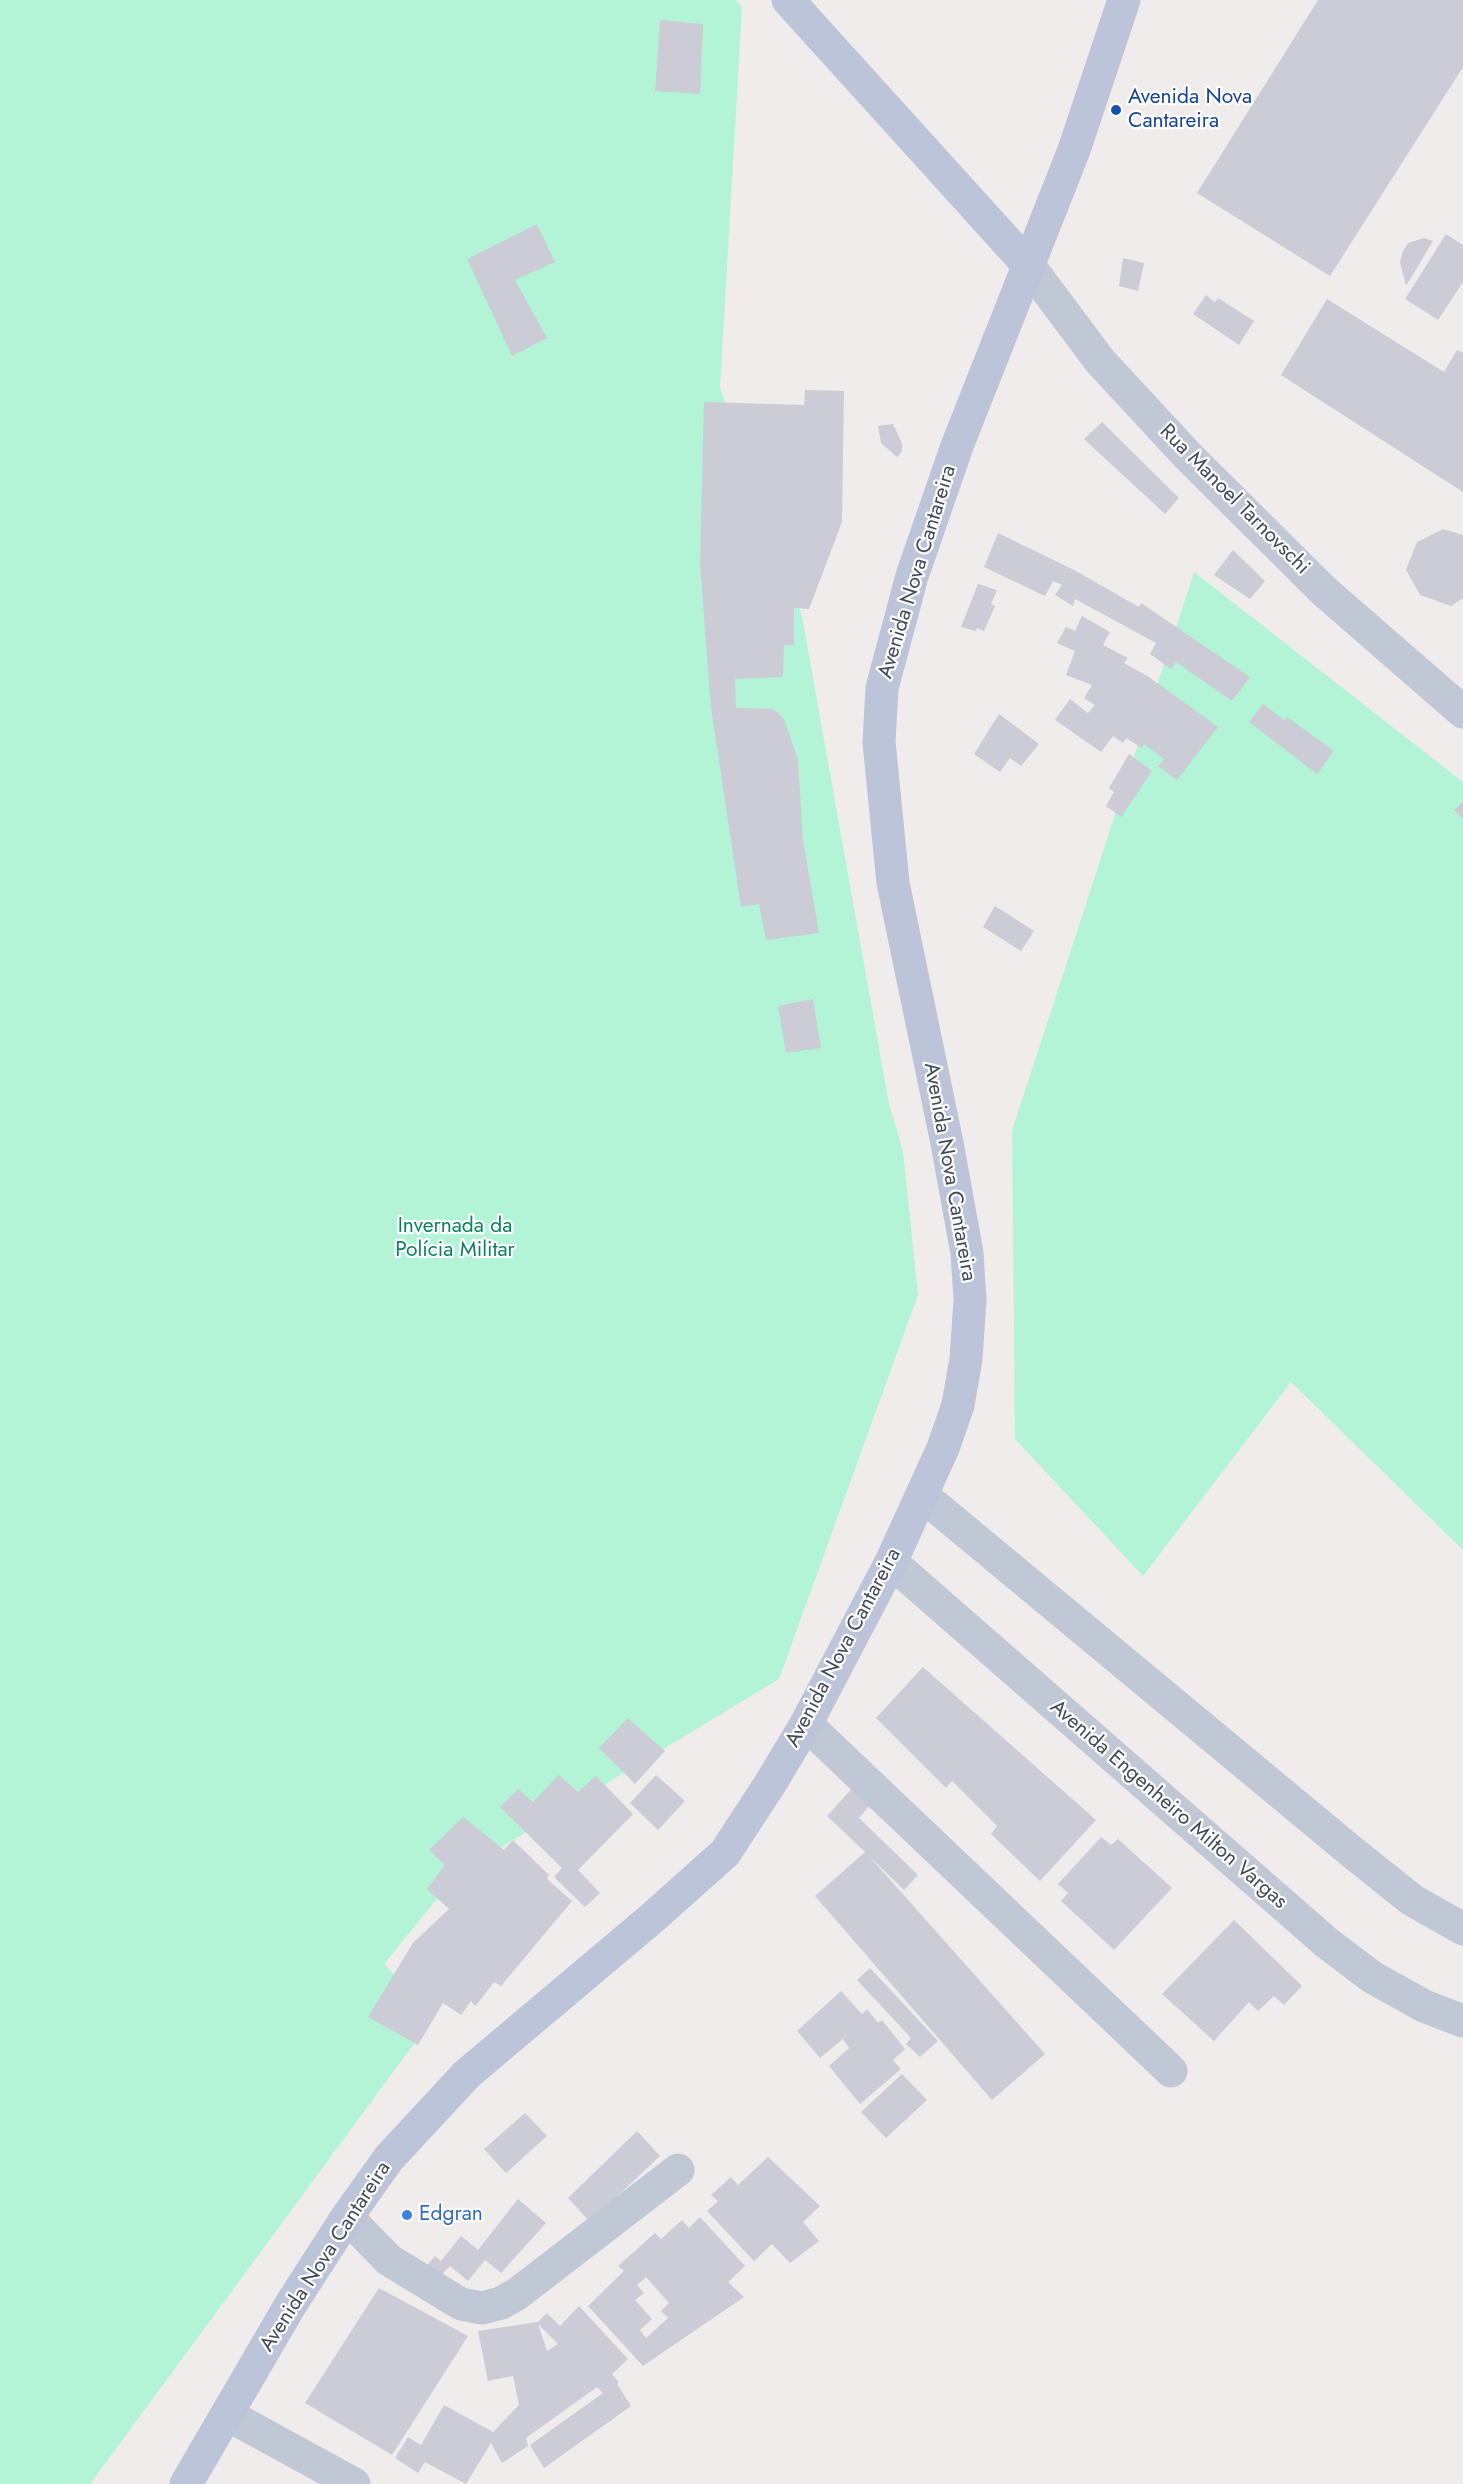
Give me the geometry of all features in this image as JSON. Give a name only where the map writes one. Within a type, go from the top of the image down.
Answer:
[{"type":"main road","points":[[788,0],[1029,266]]},
{"type":"main road","name":"Avenida Nova Cantareira","points":[[186,2484],[291,2304],[347,2217],[389,2158],[466,2074],[651,1919],[724,1853],[770,1784],[806,1724],[891,1562],[923,1496],[958,1405],[966,1359],[970,1300],[967,1253],[947,1143],[893,883],[879,742],[882,688],[909,586],[957,446],[1078,137],[1124,0]]},
{"type":"street","name":"Rua Manoel Tarnovschi","points":[[1029,266],[1100,361],[1188,456],[1324,591],[1463,712]]},
{"type":"street","points":[[923,1496],[1352,1852],[1412,1900],[1463,1929]]},
{"type":"street","name":"Avenida Engenheiro Milton Vargas","points":[[891,1562],[1327,1943],[1371,1977],[1424,2006],[1463,2021]]},
{"type":"street","points":[[806,1724],[1171,2071]]},
{"type":"street","points":[[347,2217],[389,2260],[454,2300],[470,2307],[482,2308],[501,2304],[517,2294],[678,2170]]},
{"type":"street","points":[[228,2415],[354,2484]]},
{"type":"green space","name":"Invernada da Polícia Militar","points":[[0,0],[736,0],[742,7],[720,388],[802,616],[889,1104],[903,1151],[918,1295],[779,1679],[457,1874],[384,1964],[435,2015],[90,2484],[0,2484]]},
{"type":"green space","points":[[1194,572],[1463,782],[1463,1550],[1291,1382],[1143,1576],[1015,1439],[1012,1131]]},
{"type":"building","points":[[1318,0],[1463,0],[1463,67],[1330,276],[1197,193]]},
{"type":"building","points":[[660,20],[703,24],[700,94],[655,91]]},
{"type":"building","points":[[537,224],[555,262],[515,280],[547,338],[512,356],[467,259]]},
{"type":"building","points":[[1446,234],[1463,245],[1463,282],[1438,320],[1405,299]]},
{"type":"building","points":[[1424,238],[1433,241],[1406,286],[1400,262],[1403,251],[1408,243]]},
{"type":"building","points":[[1123,258],[1144,263],[1138,291],[1119,286]]},
{"type":"building","points":[[1206,295],[1215,302],[1218,298],[1254,321],[1239,345],[1193,314]]},
{"type":"building","points":[[1327,299],[1444,372],[1457,350],[1463,353],[1463,492],[1281,375]]},
{"type":"building","points":[[805,390],[844,391],[842,522],[809,609],[794,608],[794,645],[784,645],[783,677],[735,679],[736,708],[774,709],[784,719],[798,760],[803,840],[819,933],[766,940],[759,904],[741,907],[711,708],[700,563],[704,402],[804,405]]},
{"type":"building","points":[[1102,422],[1179,498],[1165,514],[1084,439]]},
{"type":"building","points":[[893,424],[902,443],[902,452],[897,457],[881,443],[878,426]]},
{"type":"building","points":[[1443,529],[1463,535],[1463,598],[1451,606],[1420,595],[1406,570],[1417,542]]},
{"type":"building","points":[[998,533],[1074,570],[1139,607],[1141,603],[1250,677],[1232,701],[1176,662],[1171,669],[1150,654],[1156,643],[1075,599],[1073,606],[1055,595],[1062,585],[1053,581],[1045,596],[984,567]]},
{"type":"building","points":[[1233,550],[1265,581],[1250,599],[1214,575]]},
{"type":"building","points":[[978,584],[997,590],[991,604],[995,606],[984,631],[961,627]]},
{"type":"building","points":[[1082,616],[1110,632],[1103,645],[1128,658],[1124,663],[1149,677],[1218,727],[1177,780],[1158,766],[1164,759],[1144,744],[1142,748],[1126,738],[1123,743],[1113,736],[1101,752],[1055,720],[1070,699],[1088,713],[1095,705],[1084,698],[1092,685],[1066,675],[1075,651],[1057,643],[1066,627],[1075,631]]},
{"type":"building","points":[[1263,704],[1284,720],[1287,717],[1334,751],[1317,774],[1249,722]]},
{"type":"building","points":[[999,714],[1039,744],[1021,766],[1010,758],[1000,772],[974,754]]},
{"type":"building","points":[[1129,754],[1152,771],[1121,817],[1106,806],[1114,792],[1109,788]]},
{"type":"building","points":[[1463,802],[1463,819],[1454,810]]},
{"type":"building","points":[[995,906],[1034,931],[1021,951],[983,927]]},
{"type":"building","points":[[813,999],[821,1048],[786,1053],[778,1006]]},
{"type":"building","points":[[923,1667],[1096,1820],[1040,1881],[991,1834],[997,1826],[952,1781],[946,1788],[876,1718]]},
{"type":"building","points":[[628,1718],[665,1751],[635,1784],[599,1748]]},
{"type":"building","points":[[559,1775],[578,1792],[596,1776],[633,1814],[578,1870],[600,1893],[585,1907],[554,1877],[562,1868],[500,1807],[518,1789],[533,1802]]},
{"type":"building","points":[[656,1775],[685,1801],[658,1830],[630,1803]]},
{"type":"building","points":[[857,1783],[875,1799],[859,1818],[918,1875],[904,1890],[869,1856],[1045,2054],[992,2100],[815,1896],[865,1852],[827,1816]]},
{"type":"building","points":[[463,1817],[504,1850],[513,1840],[549,1875],[547,1879],[572,1901],[501,1986],[494,1982],[475,2006],[471,2001],[461,2015],[443,2003],[418,2045],[368,2017],[413,1943],[449,1909],[427,1889],[445,1865],[429,1850]]},
{"type":"building","points":[[1101,1837],[1111,1845],[1118,1839],[1172,1888],[1114,1950],[1061,1901],[1068,1893],[1058,1884]]},
{"type":"building","points":[[1234,1920],[1302,1986],[1284,2005],[1274,1996],[1258,2011],[1249,2002],[1214,2041],[1162,1994]]},
{"type":"building","points":[[870,1968],[938,2041],[920,2057],[906,2044],[911,2038],[857,1980]]},
{"type":"building","points":[[841,1991],[862,2014],[867,2009],[878,2023],[882,2020],[905,2049],[893,2060],[901,2069],[860,2104],[829,2066],[849,2048],[843,2039],[820,2058],[797,2031]]},
{"type":"building","points":[[902,2074],[927,2100],[886,2138],[861,2112]]},
{"type":"building","points":[[525,2113],[547,2136],[506,2173],[484,2149]]},
{"type":"building","points":[[637,2131],[660,2156],[590,2222],[568,2198]]},
{"type":"building","points":[[768,2157],[820,2206],[803,2222],[819,2241],[790,2263],[772,2244],[754,2261],[707,2211],[718,2201],[711,2195],[731,2177],[738,2185]]},
{"type":"building","points":[[518,2199],[546,2223],[501,2273],[485,2260],[468,2281],[450,2266],[441,2275],[425,2268],[435,2256],[441,2261],[461,2236],[478,2250]]},
{"type":"building","points":[[700,2217],[745,2266],[728,2282],[744,2297],[643,2366],[588,2306],[624,2271],[618,2266],[655,2233],[661,2239],[682,2220],[689,2228]],"holes":[[[646,2277],[669,2303],[661,2311],[668,2318],[646,2338],[640,2330],[652,2319],[635,2300],[644,2293],[637,2285]]]},
{"type":"building","points":[[379,2288],[468,2336],[392,2455],[305,2403]]},
{"type":"building","points":[[579,2306],[628,2359],[612,2374],[619,2382],[617,2384],[631,2406],[544,2468],[530,2445],[603,2393],[597,2387],[526,2438],[528,2446],[502,2463],[491,2443],[466,2484],[425,2462],[418,2473],[395,2458],[408,2437],[421,2445],[444,2405],[493,2432],[519,2405],[513,2376],[488,2381],[478,2331],[538,2322],[547,2313],[560,2326]],"holes":[[[538,2324],[558,2344],[547,2351]]]},
{"type":"place","name":"Avenida Nova Cantareira","points":[[1116,110]]},
{"type":"place","name":"Edgran","points":[[407,2215]]}]
